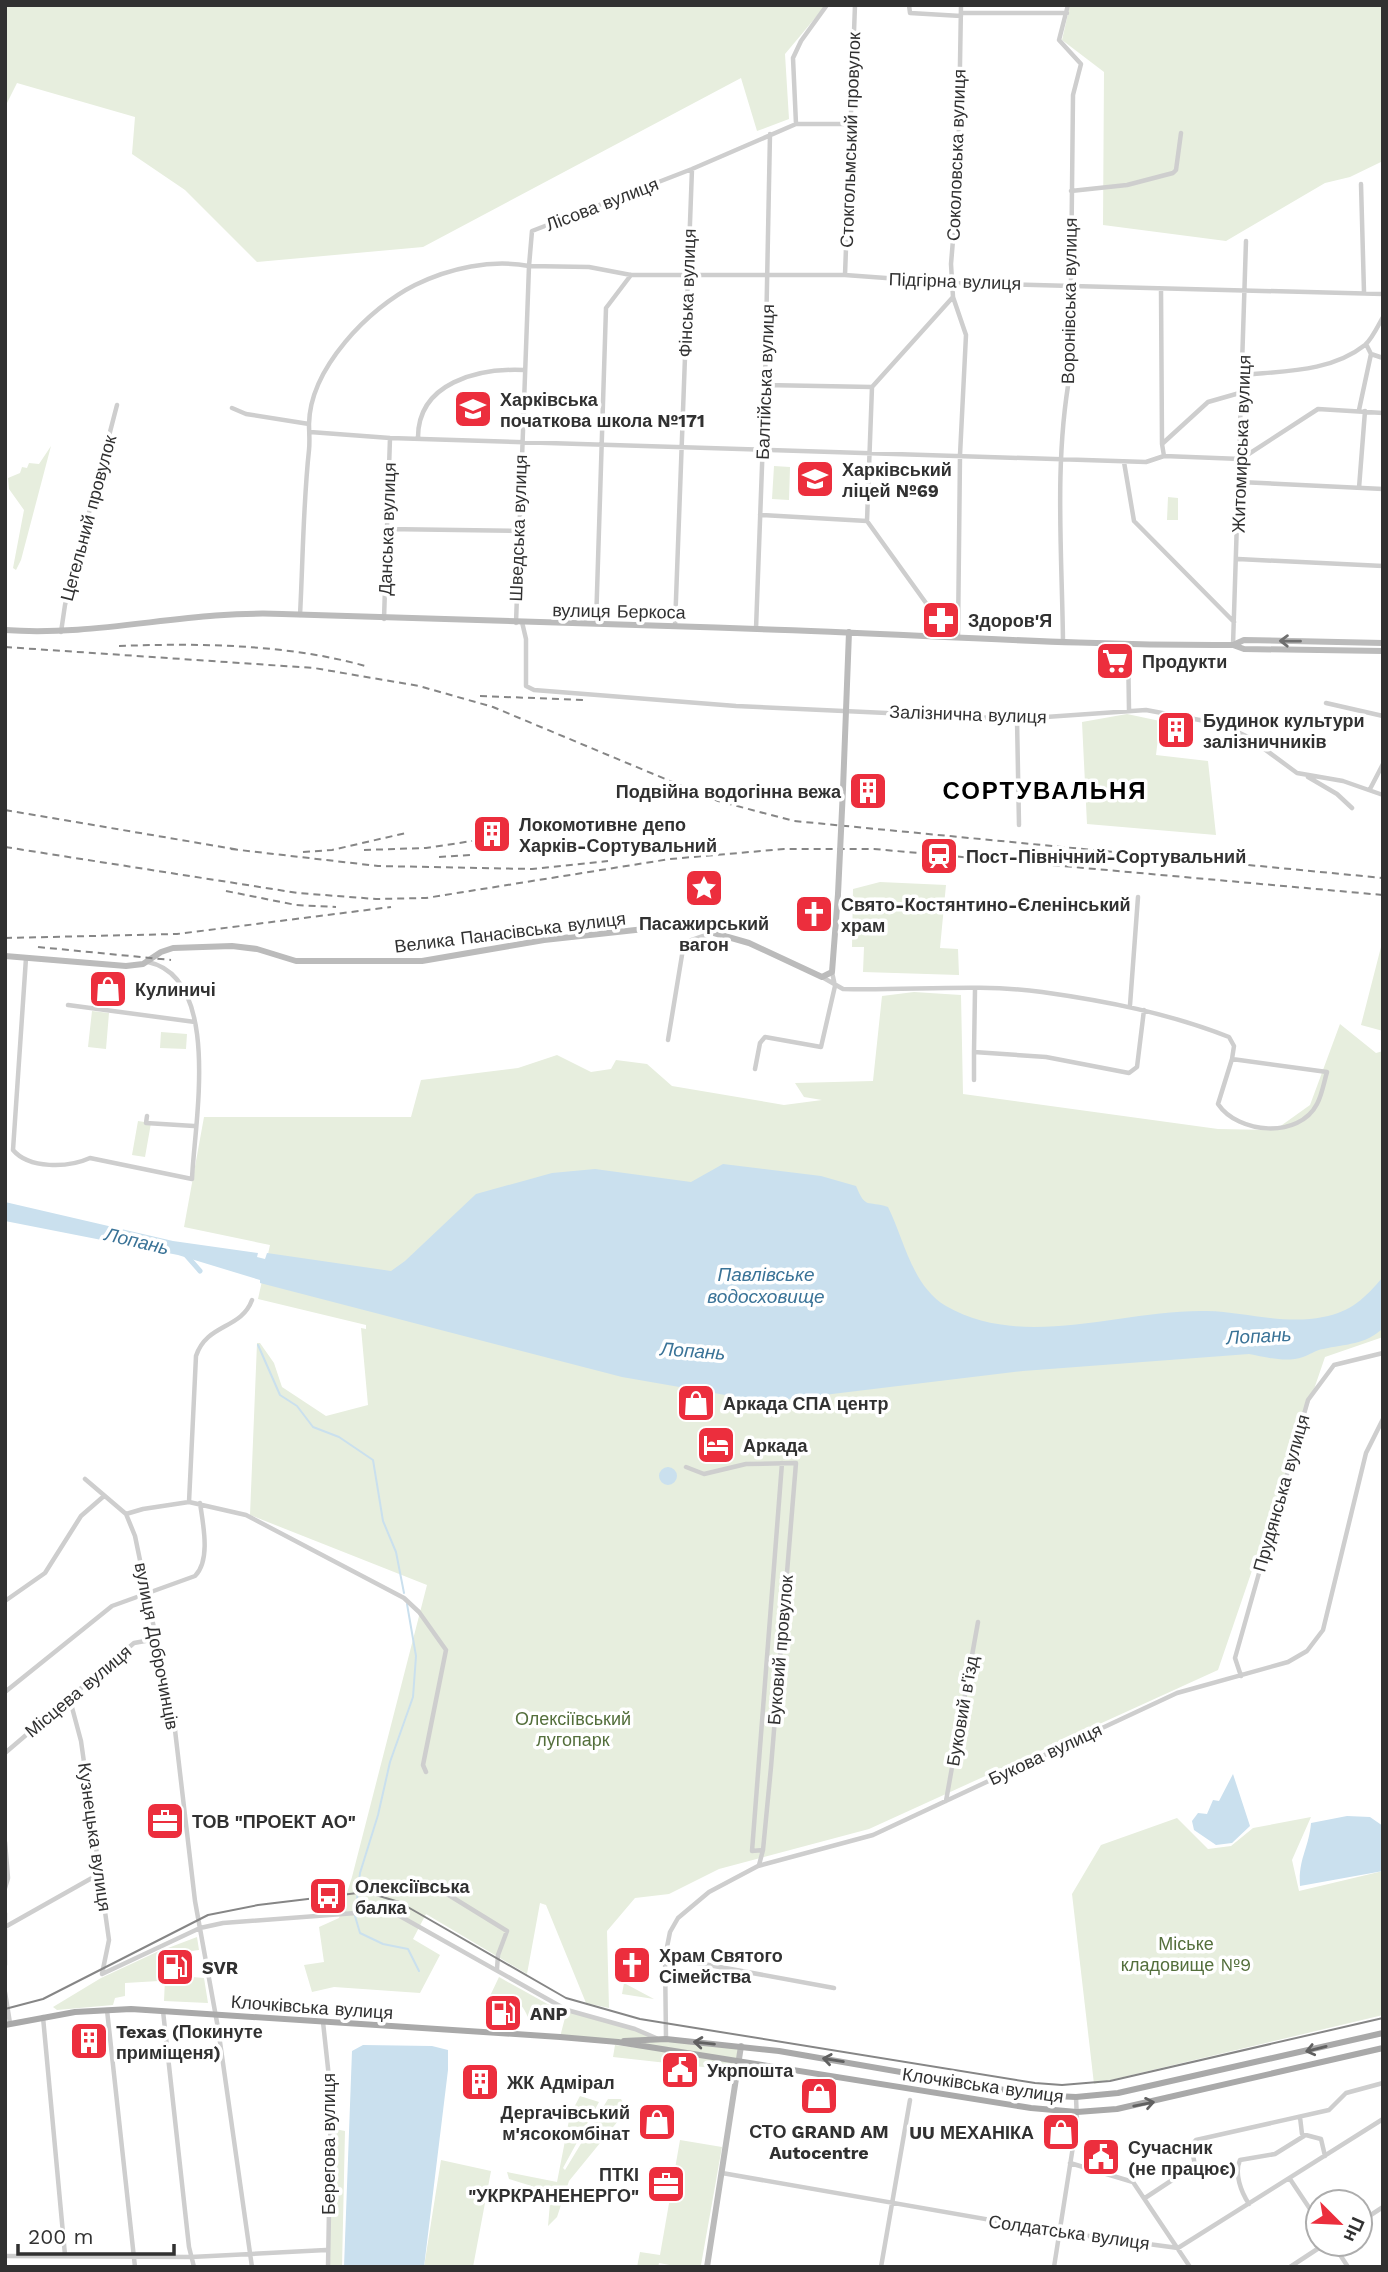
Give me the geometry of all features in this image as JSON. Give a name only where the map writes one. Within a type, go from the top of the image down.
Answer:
[{"type":"main road","name":"Клочківська вулиця","points":[[8,2024],[107,2010],[163,2011],[618,2042],[1018,2106],[1077,2112],[1157,2101],[1383,2048]]},
{"type":"main road","name":"Клочківська вулиця","points":[[618,2042],[666,2039],[741,2046],[887,2068],[1034,2095],[1076,2098],[1150,2087],[1383,2033]]},
{"type":"street","points":[[796,124],[793,58],[801,41],[827,5]]},
{"type":"street","name":"Стокгольмський провулок","points":[[845,275],[855,5]]},
{"type":"street","points":[[909,5],[910,13],[961,15],[1067,13],[1069,5]]},
{"type":"street","name":"Соколовська вулиця","points":[[958,637],[960,455],[966,335],[953,297],[951,264],[958,180],[961,5]]},
{"type":"street","name":"Воронівська вулиця","points":[[1063,643],[1061,458],[1064,409],[1070,374],[1073,95],[1081,64],[1059,40],[1067,13]]},
{"type":"street","name":"Лісова вулиця","points":[[529,266],[532,230],[692,169],[796,124],[851,124]]},
{"type":"street","name":"Балтійська вулиця","points":[[756,629],[765,386],[770,134]]},
{"type":"street","points":[[1071,191],[1127,185],[1173,173],[1181,134]]},
{"type":"street","name":"Фінська вулиця","points":[[675,626],[692,169]]},
{"type":"street","points":[[1361,184],[1364,292]]},
{"type":"street","name":"Житомирська вулиця","points":[[1233,646],[1238,559],[1246,242]]},
{"type":"street","points":[[300,615],[304,481],[309,424],[323,378],[336,352],[365,320],[396,295],[432,278],[482,264],[508,262],[529,266]]},
{"type":"street","name":"Підгірна вулиця","points":[[529,266],[589,267],[631,275],[845,275],[954,283],[1383,294]]},
{"type":"street","name":"Шведська вулиця","points":[[529,266],[520,442],[519,622],[526,639],[526,685],[534,690]]},
{"type":"street","points":[[596,624],[606,308],[631,275]]},
{"type":"street","points":[[1161,289],[1164,456]]},
{"type":"street","points":[[929,636],[926,603],[867,521],[872,387],[953,297]]},
{"type":"street","points":[[1243,375],[1318,368],[1366,344],[1383,317]]},
{"type":"street","points":[[1359,488],[1362,411],[1371,354],[1366,344]]},
{"type":"street","points":[[1371,354],[1383,358]]},
{"type":"street","points":[[418,439],[418,424],[422,415],[445,387],[478,371],[524,370]]},
{"type":"street","points":[[765,386],[872,387]]},
{"type":"street","points":[[1162,444],[1208,402],[1243,392]]},
{"type":"street","name":"Цегельний провулок","points":[[61,633],[65,604],[117,405]]},
{"type":"street","points":[[232,408],[246,414],[309,424]]},
{"type":"street","points":[[310,432],[390,438],[1146,462],[1164,456],[1241,459],[1318,409],[1383,412]]},
{"type":"street","name":"Данська вулиця","points":[[384,619],[390,438]]},
{"type":"street","points":[[1124,462],[1134,521],[1235,622]]},
{"type":"street","points":[[1240,482],[1383,489]]},
{"type":"street","points":[[760,515],[867,521]]},
{"type":"street","points":[[386,529],[519,531]]},
{"type":"street","points":[[1238,559],[1383,566]]},
{"type":"street","name":"вулиця Беркоса","points":[[5,630],[61,633],[254,614],[849,632],[1128,646],[1383,651]]},
{"type":"street","points":[[755,1069],[760,1043],[765,1037],[821,1047],[835,986],[832,972],[849,632]]},
{"type":"street","name":"вулиця Беркоса","points":[[1233,646],[1244,640],[1383,643]]},
{"type":"street","points":[[1128,646],[1129,710]]},
{"type":"street","name":"Залізнична вулиця","points":[[534,690],[736,706],[1017,719],[1129,710],[1221,724],[1248,737],[1288,768],[1304,775],[1343,781],[1383,795]]},
{"type":"street","points":[[1326,703],[1383,716]]},
{"type":"street","points":[[1017,719],[1019,825]]},
{"type":"street","points":[[1370,789],[1383,764]]},
{"type":"street","points":[[1304,775],[1337,794],[1352,808]]},
{"type":"street","points":[[1130,1005],[1138,897]]},
{"type":"street","name":"Велика Панасівська вулиця","points":[[5,956],[126,967],[148,962],[161,951],[181,947],[239,947],[296,961],[422,961],[544,940],[672,926],[749,943],[822,977],[835,986]]},
{"type":"street","points":[[668,1040],[683,949],[689,942],[712,933]]},
{"type":"street","points":[[26,958],[13,1109],[13,1150],[20,1158],[35,1163],[68,1165],[90,1158],[192,1179],[194,1126],[202,1065],[196,1022],[175,980],[165,969],[148,962]]},
{"type":"street","points":[[822,977],[832,972]]},
{"type":"street","points":[[835,986],[1041,992],[1092,1002],[1130,1005],[1229,1037],[1234,1046],[1232,1059],[1218,1104],[1248,1128],[1274,1128],[1300,1121],[1318,1103],[1327,1072],[1232,1059]]},
{"type":"street","points":[[974,1080],[975,990]]},
{"type":"street","points":[[68,1006],[196,1022]]},
{"type":"street","points":[[974,1052],[1046,1057],[1129,1073],[1136,1067],[1144,1010]]},
{"type":"street","points":[[147,1116],[146,1123],[194,1126]]},
{"type":"street","points":[[189,1503],[196,1356],[208,1335],[249,1309],[252,1300]]},
{"type":"street","name":"Прудянська вулиця","points":[[1241,1676],[1235,1658],[1308,1400],[1334,1365],[1383,1353]]},
{"type":"street","name":"Букова вулиця","points":[[666,2039],[665,1957],[670,1931],[689,1907],[709,1892],[758,1866],[873,1835],[1167,1697],[1272,1668],[1307,1651],[1323,1630],[1366,1452],[1383,1419]]},
{"type":"street","name":"Буковий провулок","points":[[758,1866],[763,1850],[796,1463],[782,1464],[752,1851],[763,1850]]},
{"type":"street","points":[[686,1467],[704,1474],[746,1464],[782,1464]]},
{"type":"street","points":[[85,1479],[126,1514],[143,1509],[200,1503],[246,1516],[400,1595],[419,1612],[446,1650],[423,1765],[426,1772]]},
{"type":"street","points":[[5,1601],[46,1573],[81,1516],[104,1496]]},
{"type":"street","points":[[5,1692],[112,1606],[194,1576],[201,1570],[205,1534],[200,1503]]},
{"type":"street","name":"вулиця Доброчинців","points":[[126,1514],[135,1536],[175,1730],[200,1928],[216,2015],[252,2267]]},
{"type":"street","name":"Буковий в'їзд","points":[[946,1801],[978,1622]]},
{"type":"street","name":"Місцева вулиця","points":[[5,1753],[134,1643],[156,1639]]},
{"type":"street","name":"Кузнецька вулиця","points":[[70,1700],[81,1741],[109,1940],[102,1974]]},
{"type":"street","points":[[5,1842],[8,1878],[5,1888]]},
{"type":"street","points":[[6,1927],[100,1874]]},
{"type":"street","points":[[447,1894],[507,1931],[498,1955],[497,1969]]},
{"type":"street","points":[[5,1913],[5,1965]]},
{"type":"street","name":"Клочківська вулиця","points":[[102,1974],[200,1928],[279,1917],[393,1913],[575,2013],[635,2029],[656,2039]]},
{"type":"street","points":[[665,1957],[834,1988]]},
{"type":"street","points":[[5,1992],[8,2024]]},
{"type":"street","points":[[107,2010],[135,2267]]},
{"type":"street","points":[[163,2011],[194,2267]]},
{"type":"street","points":[[43,2017],[65,2255]]},
{"type":"street","name":"Берегова вулиця","points":[[323,2022],[331,2096],[326,2250],[328,2267]]},
{"type":"street","points":[[708,2267],[741,2046]]},
{"type":"street","points":[[1145,2198],[1195,2165],[1191,2146],[1196,2140],[1329,2110],[1346,2093],[1383,2082]]},
{"type":"street","points":[[1054,2267],[1077,2112],[1076,2098]]},
{"type":"street","points":[[881,2267],[910,2100]]},
{"type":"street","points":[[1300,2117],[1304,2136]]},
{"type":"street","points":[[1178,2248],[1383,2119]]},
{"type":"street","points":[[1248,2204],[1241,2190],[1237,2166],[1240,2160],[1275,2154],[1304,2136],[1321,2139],[1325,2156]]},
{"type":"street","points":[[1070,2163],[1133,2182],[1190,2267]]},
{"type":"street","name":"Солдатська вулиця","points":[[722,2173],[1059,2232],[1178,2248]]},
{"type":"street","points":[[1290,2179],[1304,2200]]},
{"type":"street","points":[[5,2256],[191,2257],[326,2250]]},
{"type":"street","points":[[47,2257],[47,2267]]},
{"type":"green space","points":[[5,5],[826,5],[785,54],[789,119],[757,131],[741,78],[423,247],[257,262],[185,190],[132,154],[135,117],[17,83],[5,107]]},
{"type":"green space","points":[[1070,5],[1383,5],[1383,161],[1350,177],[1325,183],[1226,241],[1103,225],[1104,72],[1062,40]]},
{"type":"green space","points":[[51,446],[16,570],[13,568],[24,510],[9,489],[8,478],[20,473],[22,467],[27,468],[29,463],[39,464]]},
{"type":"green space","points":[[774,466],[790,467],[789,500],[772,499]]},
{"type":"green space","points":[[1168,497],[1178,498],[1178,520],[1167,520]]},
{"type":"green space","points":[[1127,714],[1160,721],[1156,755],[1208,761],[1216,835],[1087,824],[1082,722]]},
{"type":"green space","points":[[880,882],[946,885],[940,948],[958,949],[959,975],[863,972],[864,947],[852,947],[853,889]]},
{"type":"green space","points":[[1383,947],[1383,1031],[1361,1025]]},
{"type":"green space","name":"Олексіївський лугопарк","points":[[914,992],[961,995],[963,1094],[1218,1129],[1275,1130],[1310,1105],[1340,1024],[1376,1053],[1383,1051],[1383,1337],[1325,1357],[1218,1670],[869,1829],[719,1869],[669,1894],[635,1898],[607,1931],[609,2008],[586,2003],[546,1905],[540,1903],[527,1974],[426,1914],[413,1939],[440,1955],[420,1993],[334,1987],[312,1992],[304,1965],[324,1962],[319,1927],[339,1918],[427,1585],[250,1515],[257,1343],[260,1343],[274,1363],[282,1387],[326,1416],[368,1405],[361,1328],[366,1329],[366,1325],[258,1299],[270,1245],[184,1227],[204,1117],[411,1117],[421,1080],[518,1068],[557,1055],[591,1072],[611,1069],[616,1060],[647,1064],[672,1086],[784,1105],[822,1100],[804,1097],[795,1083],[873,1081],[882,996]]},
{"type":"green space","points":[[92,1011],[109,1013],[106,1049],[88,1047]]},
{"type":"green space","points":[[161,1032],[187,1034],[186,1049],[160,1048]]},
{"type":"green space","points":[[138,1121],[151,1123],[145,1157],[132,1155]]},
{"type":"green space","name":"Міське кладовище №9","points":[[1311,1817],[1292,1860],[1299,1891],[1383,1871],[1383,2015],[1094,2084],[1072,1894],[1101,1845],[1177,1818],[1208,1849],[1231,1846],[1253,1828]]},
{"type":"green space","points":[[197,1937],[199,1950],[170,1954],[169,1962],[166,1961],[168,1948]]},
{"type":"green space","points":[[161,1950],[162,1975],[159,1981],[125,1983],[125,1996],[115,1998],[113,2005],[57,2010],[53,2007],[101,1978]]},
{"type":"green space","points":[[170,1975],[204,1978],[208,2003],[164,2001],[165,1979]]},
{"type":"green space","points":[[499,1977],[560,2011],[557,2019],[528,2018],[514,2000],[490,1996]]},
{"type":"green space","points":[[624,1983],[654,1999],[622,1994]]},
{"type":"green space","points":[[567,2010],[666,2039],[741,2046],[739,2071],[613,2057],[615,2045],[648,2049],[560,2037]]},
{"type":"green space","points":[[580,2096],[599,2102],[563,2168],[565,2170],[608,2099],[621,2099],[627,2110],[569,2181],[557,2217],[548,2226],[551,2192],[509,2179],[507,2172],[557,2182],[570,2115]]},
{"type":"green space","points":[[330,2128],[345,2131],[342,2267],[329,2267]]},
{"type":"green space","points":[[680,2140],[722,2147],[701,2265],[680,2267],[659,2263],[658,2267],[637,2267],[640,2252],[660,2255]]},
{"type":"green space","points":[[441,2160],[491,2171],[473,2267],[424,2267]]},
{"type":"water","name":"Павлівське водосховище","points":[[723,1164],[821,1176],[856,1186],[859,1194],[868,1203],[888,1207],[910,1261],[934,1297],[946,1306],[976,1319],[1040,1327],[1207,1311],[1280,1319],[1309,1319],[1333,1315],[1350,1308],[1383,1277],[1383,1328],[1362,1341],[1320,1350],[1296,1359],[1276,1359],[1249,1354],[1023,1371],[766,1402],[622,1377],[260,1283],[260,1280],[178,1255],[5,1221],[5,1202],[173,1241],[258,1253],[257,1257],[265,1259],[267,1253],[391,1271],[476,1194],[552,1173],[595,1169],[691,1182]]},
{"type":"water","points":[[668,1467],[674,1470],[677,1476],[674,1482],[668,1485],[662,1482],[659,1476],[662,1470]]},
{"type":"water","points":[[1233,1774],[1250,1826],[1232,1843],[1216,1845],[1194,1830],[1192,1821],[1198,1813],[1207,1814],[1213,1800],[1219,1801]]},
{"type":"water","points":[[1347,1816],[1370,1817],[1383,1826],[1383,1871],[1300,1886],[1301,1868],[1311,1823]]},
{"type":"water","points":[[363,2045],[432,2046],[448,2050],[448,2070],[424,2267],[344,2267],[352,2051]]},
{"type":"waterway","points":[[186,1255],[200,1271]]},
{"type":"waterway","points":[[258,1345],[280,1395],[297,1406],[313,1427],[339,1437],[373,1460],[383,1521],[396,1552],[404,1593]]},
{"type":"waterway","points":[[407,1604],[416,1656],[413,1697],[390,1762],[378,1815],[360,1873],[355,1916],[360,1933],[383,1944],[408,1949],[419,1971]]},
{"type":"tram line","points":[[5,2009],[43,1999],[208,1915],[258,1905],[366,1892],[399,1902],[566,1998],[640,2019],[1035,2083],[1062,2085],[1110,2081],[1383,2018]]},
{"type":"railway","points":[[119,646],[181,645],[276,649],[339,659],[369,667]]},
{"type":"railway","points":[[5,647],[314,668],[419,686],[493,707],[718,801],[794,821],[1383,878]]},
{"type":"railway","points":[[480,696],[585,700]]},
{"type":"railway","points":[[5,810],[240,850]]},
{"type":"railway","points":[[303,852],[332,850],[406,833]]},
{"type":"railway","points":[[364,850],[426,848],[472,841]]},
{"type":"railway","points":[[5,847],[298,893],[376,899],[426,898],[670,859],[784,849],[874,849],[1383,895]]},
{"type":"railway","points":[[231,849],[378,866],[532,869],[608,861]]},
{"type":"railway","points":[[439,857],[470,855]]},
{"type":"railway","points":[[226,891],[296,905],[336,907]]},
{"type":"railway","points":[[5,938],[177,934],[391,907]]},
{"type":"railway","points":[[38,947],[171,960]]},
{"type":"place","name":"Харківська початкова школа №171","points":[[473,409]]},
{"type":"place","name":"Харківський ліцей №69","points":[[815,479]]},
{"type":"place","name":"Здоров'Я","points":[[941,620]]},
{"type":"place","name":"Продукти","points":[[1115,661]]},
{"type":"place","name":"Будинок культури залізничників","points":[[1176,730]]},
{"type":"place","name":"Подвійна водогінна вежа","points":[[868,791]]},
{"type":"place","name":"Локомотивне депо Харків-Сортувальний","points":[[492,834]]},
{"type":"place","name":"Пост-Північний-Сортувальний","points":[[939,856]]},
{"type":"place","name":"Пасажирський вагон","points":[[704,888]]},
{"type":"place","name":"Свято-Костянтино-Єленінський храм","points":[[814,914]]},
{"type":"place","name":"Кулиничі","points":[[108,989]]},
{"type":"place","name":"Аркада СПА центр","points":[[696,1403]]},
{"type":"place","name":"Аркада","points":[[716,1445]]},
{"type":"place","name":"ТОВ \"ПРОЕКТ АО\"","points":[[165,1821]]},
{"type":"place","name":"Олексіївська балка","points":[[328,1896]]},
{"type":"place","name":"Храм Святого Сімейства","points":[[632,1965]]},
{"type":"place","name":"SVR","points":[[175,1967]]},
{"type":"place","name":"ANP","points":[[503,2013]]},
{"type":"place","name":"Texas (Покинуте приміщеня)","points":[[89,2041]]},
{"type":"place","name":"Укрпошта","points":[[680,2070]]},
{"type":"place","name":"ЖК Адмірал","points":[[480,2082]]},
{"type":"place","name":"СТО GRAND AM Autocentre","points":[[819,2096]]},
{"type":"place","name":"Дергачівський м'ясокомбінат","points":[[657,2122]]},
{"type":"place","name":"UU МЕХАНІКА","points":[[1061,2132]]},
{"type":"place","name":"Сучасник (не працює)","points":[[1101,2157]]},
{"type":"place","name":"ПТКІ \"УКРКРАНЕНЕРГО\"","points":[[666,2184]]},
{"type":"district","name":"СОРТУВАЛЬНЯ","points":[[1045,791]]},
{"type":"water label","name":"Лопань","points":[[137,1241]]},
{"type":"water label","name":"Лопань","points":[[1259,1336]]},
{"type":"water label","name":"Лопань","points":[[693,1351]]}]
